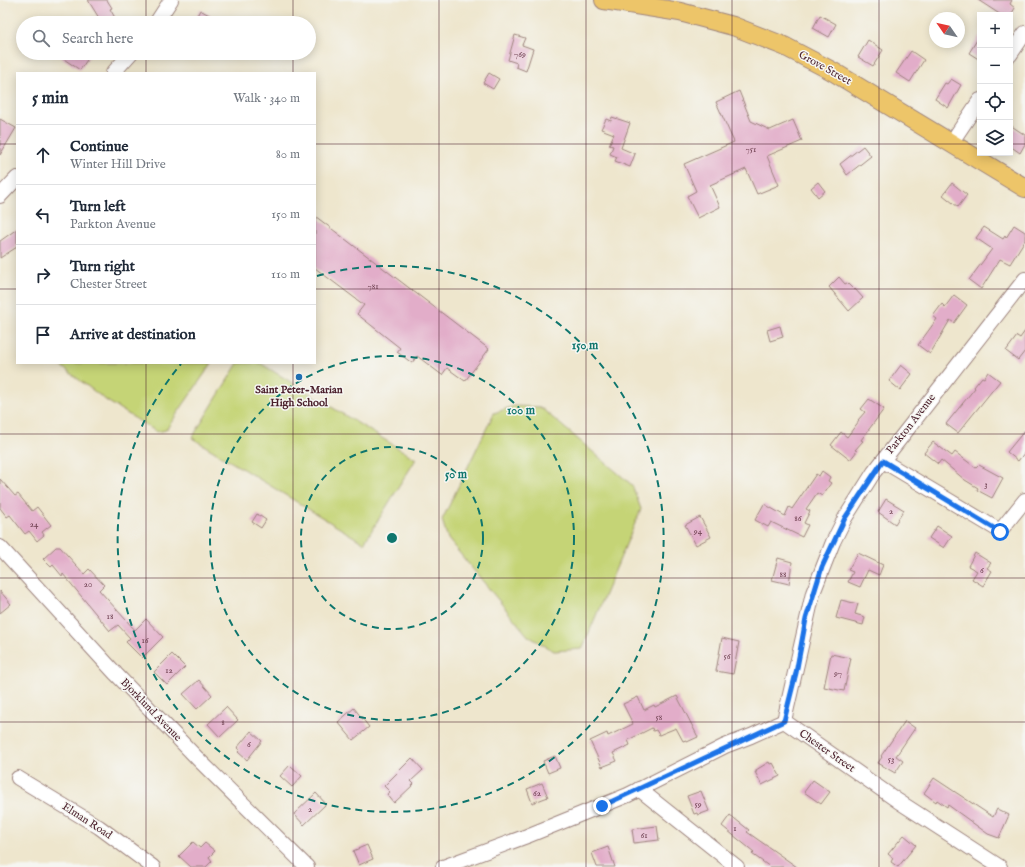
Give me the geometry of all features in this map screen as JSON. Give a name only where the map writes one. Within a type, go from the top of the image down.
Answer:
[{"type":"main road","name":"Grove Street","points":[[604,0],[680,12],[733,26],[784,46],[832,71],[1025,188]]},
{"type":"street","points":[[161,16],[171,0]]},
{"type":"street","points":[[1013,51],[1025,33]]},
{"type":"street","points":[[114,72],[125,60]]},
{"type":"street","points":[[951,143],[977,104]]},
{"type":"street","points":[[0,196],[16,179]]},
{"type":"street","name":"Parkton Avenue","points":[[784,721],[810,606],[822,567],[845,518],[883,461],[1025,279]]},
{"type":"street","points":[[883,461],[1000,532],[1025,500]]},
{"type":"street","name":"Bjorklund Avenue","points":[[0,547],[116,674],[197,758],[307,867]]},
{"type":"street","points":[[443,867],[526,836],[639,789],[725,746],[784,721]]},
{"type":"street","name":"Chester Street","points":[[784,721],[898,801],[1000,867]]},
{"type":"street","name":"Elman Road","points":[[18,778],[99,827],[152,867]]},
{"type":"street","points":[[639,789],[737,867]]},
{"type":"green space","points":[[63,364],[211,364],[166,430],[157,432],[107,401],[61,366]]},
{"type":"green space","points":[[237,364],[262,364],[416,459],[364,543],[192,438]]},
{"type":"green space","points":[[514,406],[540,407],[632,485],[641,509],[582,649],[554,651],[528,636],[448,539],[442,520],[494,413]]},
{"type":"building","points":[[88,0],[107,0],[112,8],[110,9],[114,16],[98,16]]},
{"type":"building","points":[[978,0],[1012,0],[1010,4],[1015,8],[1013,12],[996,12]]},
{"type":"building","points":[[200,10],[211,16],[197,16]]},
{"type":"building","points":[[820,15],[836,24],[829,37],[813,28]]},
{"type":"building","points":[[515,35],[525,38],[522,45],[533,49],[526,71],[516,67],[517,63],[508,60]]},
{"type":"building","points":[[868,40],[883,50],[873,66],[858,57]]},
{"type":"building","points":[[977,40],[977,58],[969,53]]},
{"type":"building","points":[[911,51],[924,60],[910,82],[896,73]]},
{"type":"building","points":[[65,60],[87,60],[80,70]]},
{"type":"building","points":[[489,73],[499,79],[493,89],[483,83]]},
{"type":"building","points":[[951,79],[961,85],[948,108],[935,99],[945,83],[947,84]]},
{"type":"building","points":[[739,91],[751,121],[770,130],[793,120],[802,141],[767,156],[779,185],[757,194],[746,169],[710,185],[720,207],[698,218],[687,196],[696,191],[684,164],[734,142],[716,102]]},
{"type":"building","points":[[612,117],[630,123],[621,148],[635,154],[630,167],[615,161],[617,157],[610,154],[613,146],[609,145],[614,134],[601,129],[606,119],[611,121]]},
{"type":"building","points":[[0,119],[16,128],[0,155]]},
{"type":"building","points":[[1013,127],[1025,135],[1025,144],[1020,153],[1013,148]]},
{"type":"building","points":[[863,146],[871,156],[847,175],[840,164]]},
{"type":"building","points":[[818,182],[825,191],[818,197],[811,188]]},
{"type":"building","points":[[952,183],[967,195],[958,207],[943,195]]},
{"type":"building","points":[[316,217],[489,349],[465,381],[447,368],[442,375],[417,356],[412,363],[397,352],[400,348],[357,314],[364,305],[316,269]]},
{"type":"building","points":[[1014,225],[1025,232],[1025,240],[1010,264],[1000,259],[981,289],[969,280],[992,249],[976,238],[984,227],[1003,239],[1005,236],[1006,238]]},
{"type":"building","points":[[16,230],[16,248],[0,258],[0,241]]},
{"type":"building","points":[[839,277],[845,284],[847,283],[854,290],[855,289],[863,298],[849,311],[829,287]]},
{"type":"building","points":[[954,295],[967,305],[954,323],[950,320],[930,354],[918,345],[937,319],[933,316],[942,304],[945,307]]},
{"type":"building","points":[[780,326],[783,337],[770,341],[767,330]]},
{"type":"building","points":[[1025,331],[1025,351],[1018,360],[1006,351],[1017,336],[1020,338]]},
{"type":"building","points":[[901,365],[912,374],[900,390],[889,381]]},
{"type":"building","points":[[988,372],[1000,381],[958,433],[946,424],[982,377],[984,378]]},
{"type":"building","points":[[869,399],[884,409],[861,440],[863,441],[855,450],[857,451],[850,460],[831,445],[841,432],[847,437],[865,412],[861,409]]},
{"type":"building","points":[[1025,430],[1025,452],[1018,461],[1007,452]]},
{"type":"building","points":[[933,442],[952,456],[955,452],[976,468],[979,465],[1003,478],[992,498],[977,490],[978,488],[965,480],[941,460],[938,464],[924,453]]},
{"type":"building","points":[[822,471],[830,477],[828,481],[831,483],[822,496],[817,493],[806,509],[810,511],[804,523],[808,525],[802,537],[771,522],[768,527],[755,520],[764,504],[785,516],[789,507],[792,509],[816,474],[819,476]]},
{"type":"building","points":[[0,479],[15,496],[18,494],[32,511],[37,507],[51,525],[42,532],[44,535],[37,541],[29,531],[25,534],[10,515],[7,517],[0,508]]},
{"type":"building","points":[[886,499],[904,510],[895,524],[878,512]]},
{"type":"building","points":[[257,514],[266,520],[261,528],[252,522]]},
{"type":"building","points":[[700,517],[711,537],[696,545],[685,525]]},
{"type":"building","points":[[937,526],[952,536],[944,548],[929,538]]},
{"type":"building","points":[[56,547],[60,547],[84,574],[89,569],[104,585],[99,590],[135,630],[146,619],[163,637],[142,658],[126,642],[130,638],[118,625],[110,631],[63,574],[62,576],[53,565],[51,567],[43,559]]},
{"type":"building","points":[[858,553],[883,565],[879,575],[868,570],[860,587],[848,582],[853,572],[848,570]]},
{"type":"building","points":[[975,553],[991,563],[987,568],[992,571],[983,586],[972,579],[977,571],[968,566]]},
{"type":"building","points":[[778,558],[792,562],[789,584],[772,580]]},
{"type":"building","points":[[0,591],[11,604],[0,613]]},
{"type":"building","points":[[841,600],[858,604],[855,614],[865,617],[863,625],[836,618]]},
{"type":"building","points":[[722,638],[739,642],[733,674],[716,671]]},
{"type":"building","points":[[172,654],[185,667],[167,685],[154,672]]},
{"type":"building","points":[[831,654],[851,658],[844,691],[824,687]]},
{"type":"building","points":[[199,680],[212,695],[197,709],[183,694]]},
{"type":"building","points":[[677,696],[698,737],[687,742],[686,740],[683,741],[676,728],[659,735],[656,730],[653,731],[652,728],[628,740],[630,745],[613,753],[617,761],[602,767],[590,741],[607,733],[608,736],[633,724],[623,704],[638,697],[644,710],[654,705],[655,707]]},
{"type":"building","points":[[226,707],[238,720],[220,737],[208,724]]},
{"type":"building","points":[[354,708],[369,727],[353,740],[338,722]]},
{"type":"building","points":[[905,721],[915,728],[896,756],[903,761],[895,773],[878,763],[882,757],[881,756]]},
{"type":"building","points":[[251,731],[262,741],[247,760],[238,752],[240,750],[237,748]]},
{"type":"building","points":[[555,756],[560,768],[548,773],[543,761]]},
{"type":"building","points":[[412,758],[423,770],[411,781],[414,784],[394,803],[387,794],[390,792],[384,786]]},
{"type":"building","points":[[769,762],[770,764],[773,763],[780,776],[762,785],[755,772]]},
{"type":"building","points":[[290,765],[302,776],[292,787],[280,776]]},
{"type":"building","points":[[934,778],[993,817],[997,809],[1009,815],[999,838],[988,834],[948,805],[947,807],[937,800],[936,802],[924,793]]},
{"type":"building","points":[[813,780],[830,792],[821,804],[804,792]]},
{"type":"building","points":[[542,783],[548,797],[532,803],[527,789]]},
{"type":"building","points":[[701,791],[709,811],[698,815],[697,813],[694,814],[687,796]]},
{"type":"building","points":[[316,793],[326,804],[304,825],[294,814]]},
{"type":"building","points":[[730,815],[749,830],[747,832],[797,867],[770,867],[752,854],[754,852],[722,826]]},
{"type":"building","points":[[657,826],[659,840],[634,843],[632,829]]},
{"type":"building","points":[[904,835],[916,845],[898,867],[891,862],[893,858],[888,854]]},
{"type":"building","points":[[193,842],[200,848],[205,843],[215,851],[209,857],[212,861],[206,867],[191,867],[179,856]]},
{"type":"building","points":[[367,845],[373,859],[359,865],[353,851]]},
{"type":"building","points":[[608,847],[615,867],[597,867],[592,853]]},
{"type":"place","name":"Saint Peter-Marian High School","points":[[299,377]]},
{"type":"route","points":[[602,806],[628,795],[725,746],[784,721],[796,673],[806,619],[822,567],[845,518],[874,472],[883,461],[1000,532]]}]
